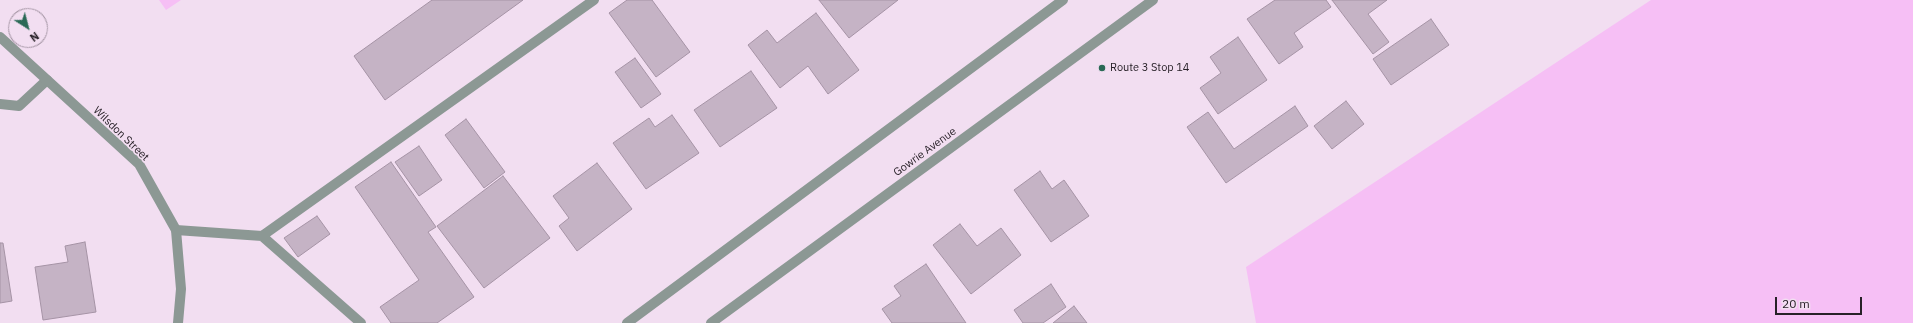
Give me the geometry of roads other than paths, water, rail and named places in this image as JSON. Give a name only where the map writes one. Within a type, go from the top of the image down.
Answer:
[{"type":"street","points":[[262,236],[594,0]]},
{"type":"street","points":[[627,323],[1063,0]]},
{"type":"street","name":"Gowrie Avenue","points":[[711,323],[1153,0]]},
{"type":"street","name":"Wilsdon Street","points":[[0,37],[139,164],[176,230],[181,289],[178,323]]},
{"type":"street","points":[[0,104],[19,106],[47,80]]},
{"type":"street","points":[[176,230],[262,236],[361,323]]},
{"type":"place","name":"Route 3 Stop 14","points":[[1102,68]]}]
